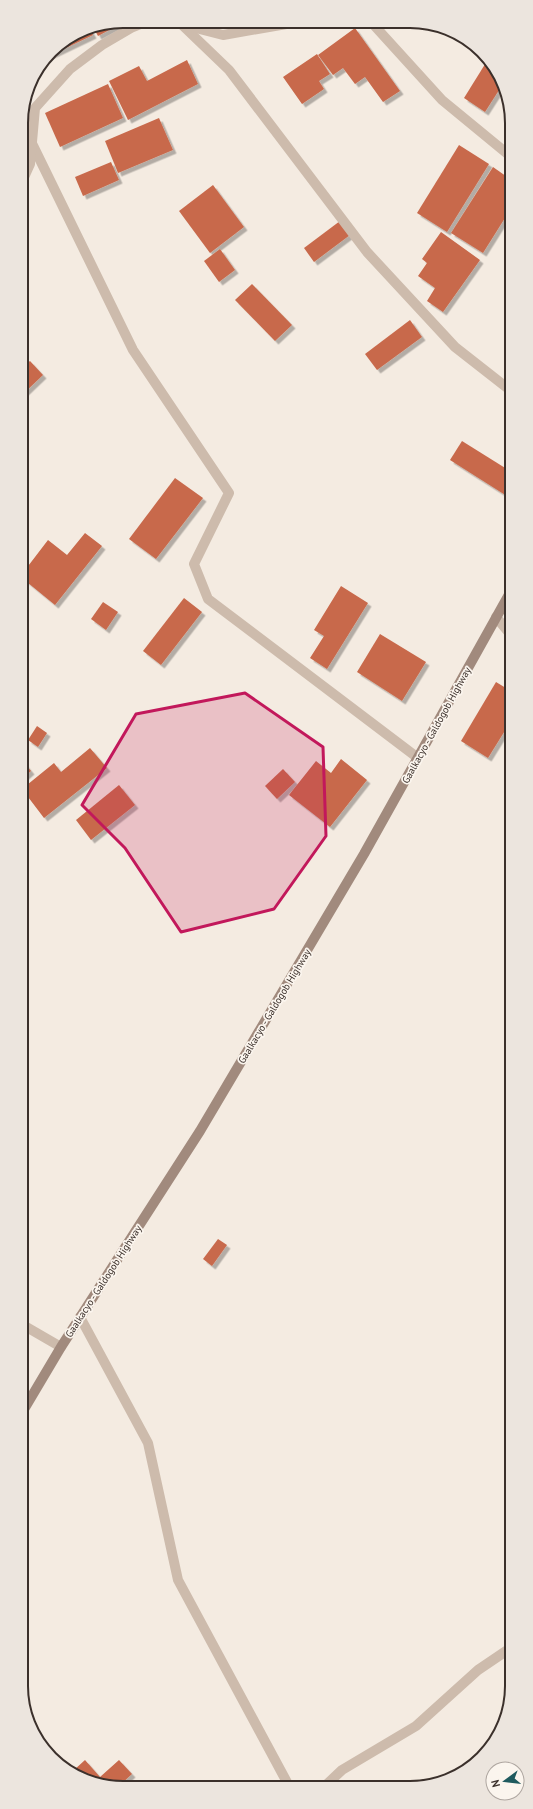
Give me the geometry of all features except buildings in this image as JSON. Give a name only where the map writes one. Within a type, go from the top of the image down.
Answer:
[{"type":"street","points":[[28,168],[30,164],[35,108],[70,69],[102,45],[131,28]]},
{"type":"street","points":[[184,28],[229,70],[366,252],[455,347],[505,386]]},
{"type":"street","points":[[199,28],[224,35],[264,28]]},
{"type":"street","points":[[377,28],[442,100],[505,152]]},
{"type":"street","points":[[28,135],[133,350],[229,492],[194,564],[208,599],[418,758]]},
{"type":"street","name":"Gaalkacyo - Galdogob Highway","points":[[28,1402],[60,1347],[200,1131],[364,854],[505,602]]},
{"type":"street","points":[[496,617],[505,628]]},
{"type":"street","points":[[80,1317],[148,1444],[178,1580],[286,1781]]},
{"type":"street","points":[[28,1328],[60,1347]]},
{"type":"street","points":[[330,1781],[342,1770],[416,1726],[478,1670],[505,1652]]},
{"type":"highlighted area","points":[[245,693],[323,747],[326,836],[274,909],[181,932],[125,848],[82,805],[136,714]]}]
